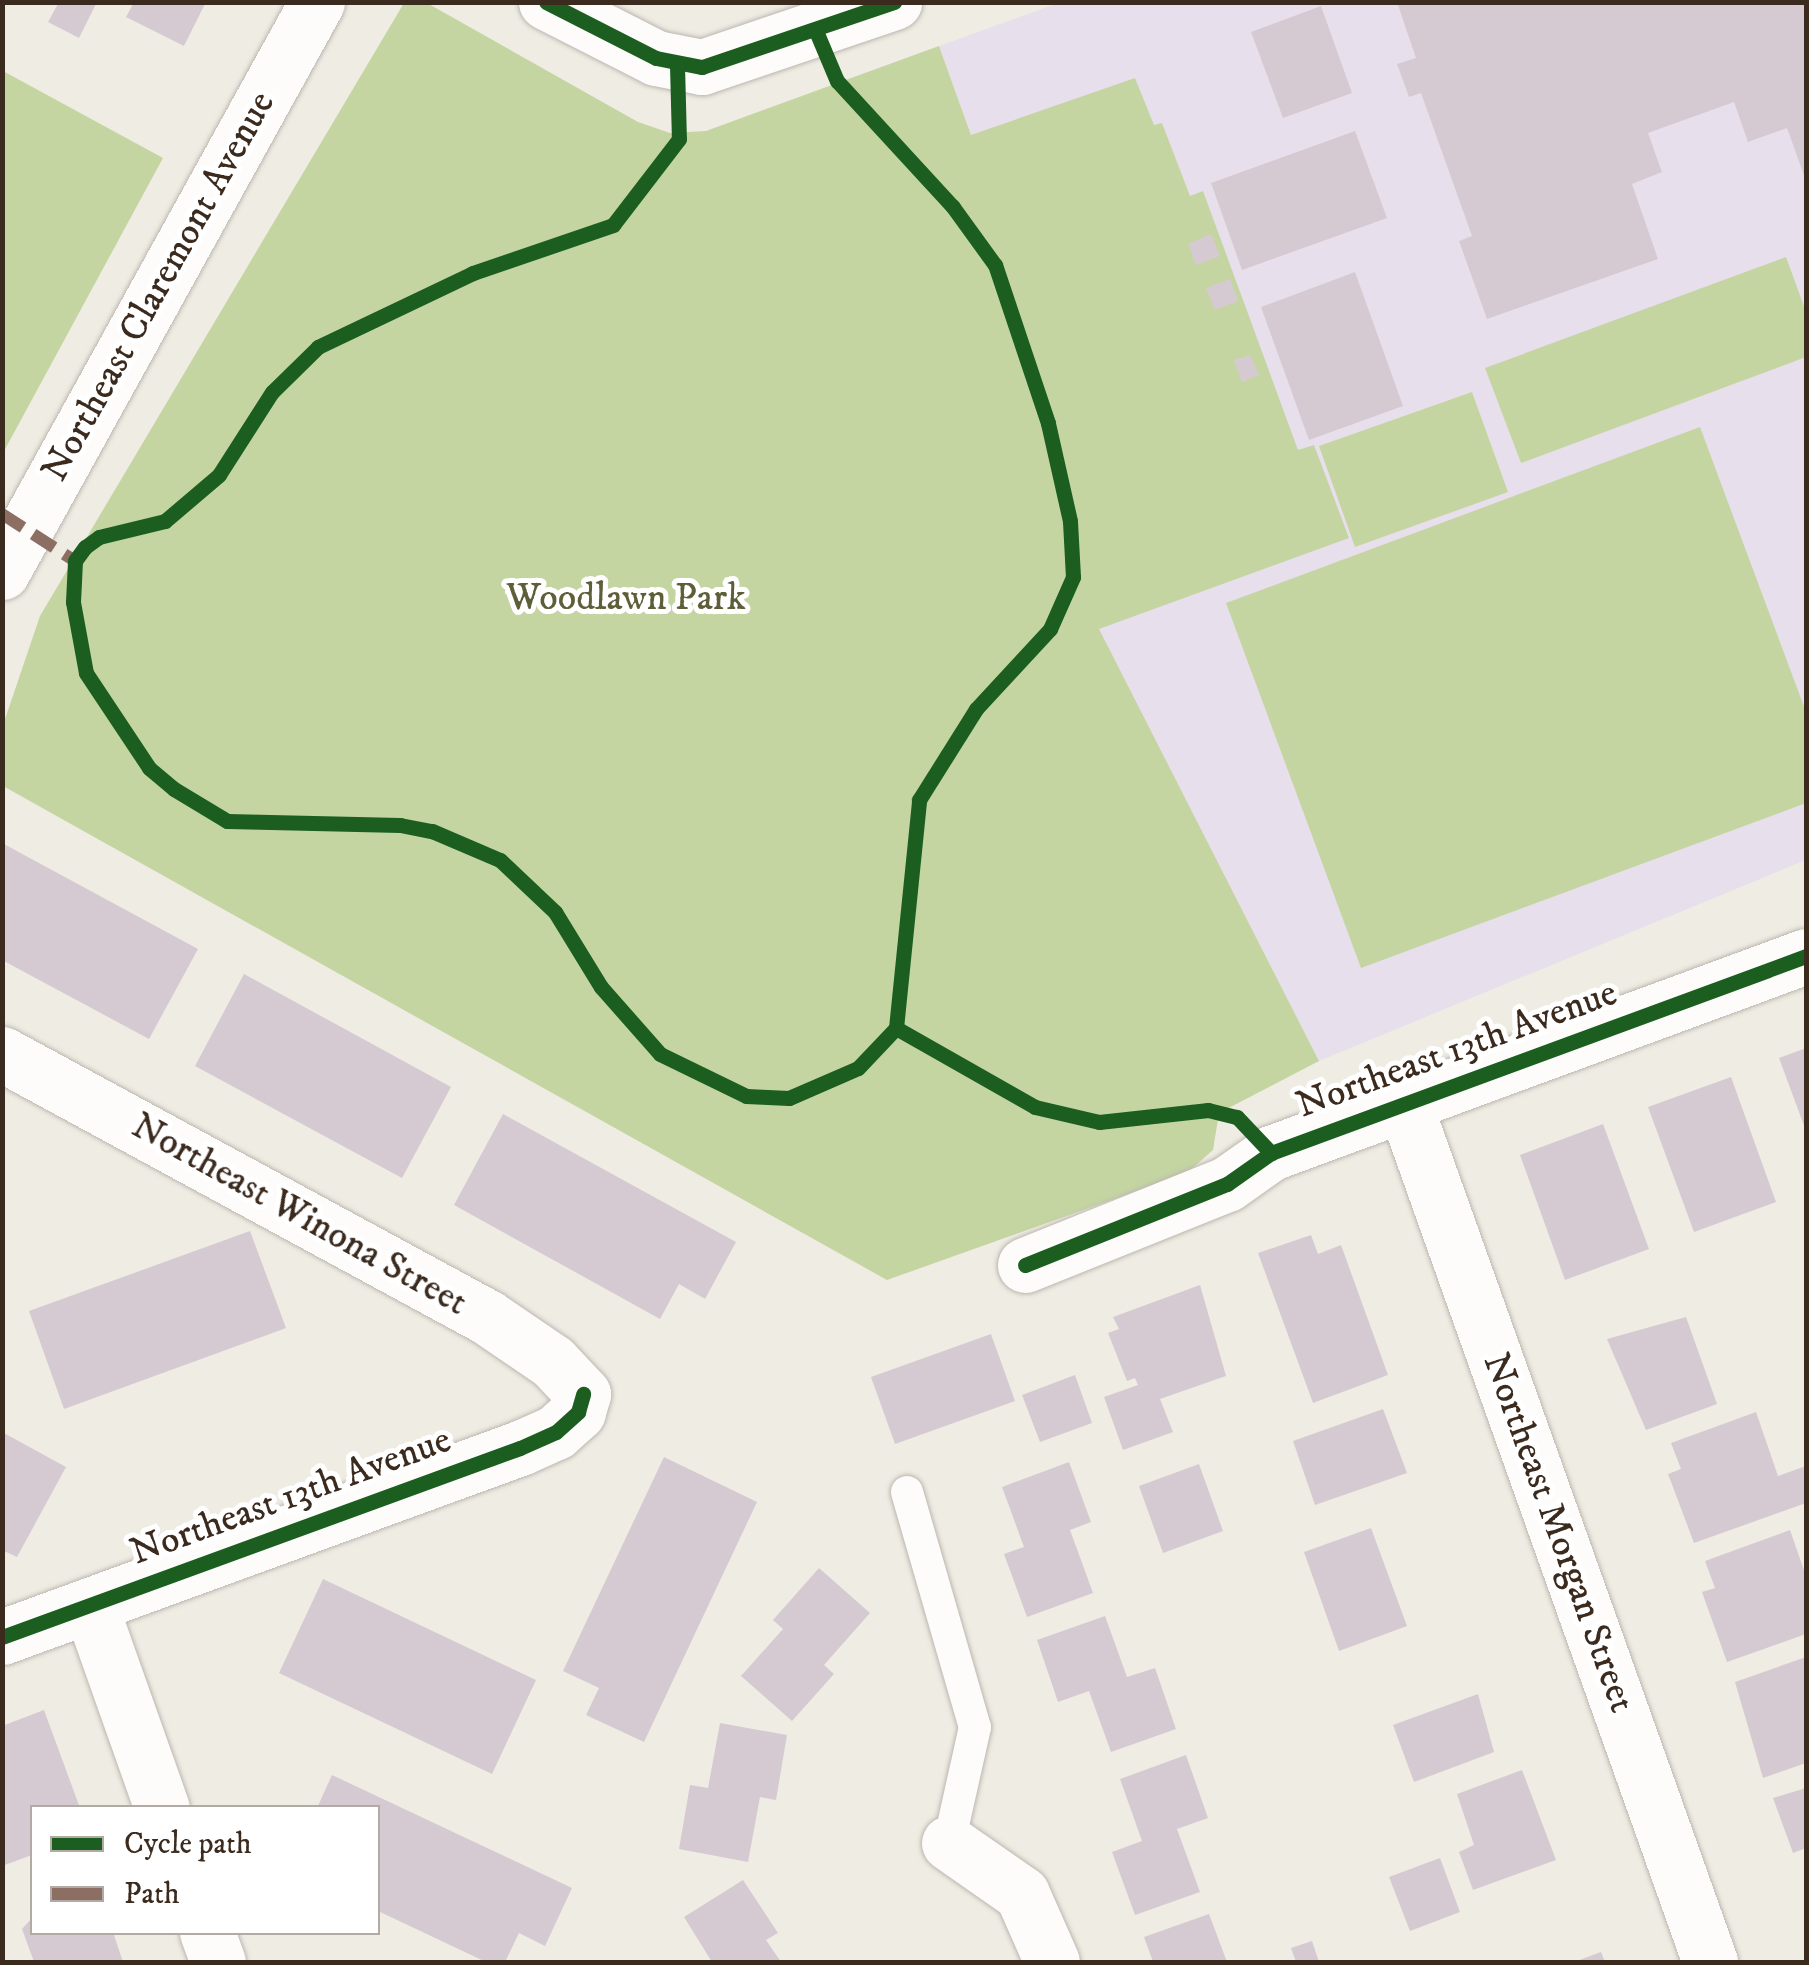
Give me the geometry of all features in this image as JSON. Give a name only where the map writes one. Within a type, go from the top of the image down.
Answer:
[{"type":"street","name":"Northeast Claremont Avenue","points":[[2,572],[317,2]]},
{"type":"street","points":[[546,2],[677,64],[724,62],[894,2]]},
{"type":"street","name":"Northeast 13th Avenue","points":[[1026,1265],[1227,1184],[1271,1153],[1806,956]]},
{"type":"street","name":"Northeast Winona Street","points":[[2,1054],[487,1317],[553,1362],[583,1394]]},
{"type":"street","name":"Northeast Morgan Street","points":[[1404,1103],[1710,1962]]},
{"type":"street","name":"Northeast 13th Avenue","points":[[2,1637],[520,1448],[556,1432],[578,1412],[583,1394]]},
{"type":"street","points":[[90,1605],[161,1805]]},
{"type":"street","points":[[948,1843],[1022,1894],[1052,1962]]},
{"type":"street","points":[[208,1935],[218,1962]]},
{"type":"lane","points":[[907,1492],[975,1727],[948,1843]]},
{"type":"shaded area","points":[[1058,3],[1806,3],[1806,860],[1319,1061],[1098,629],[971,135],[939,46]]},
{"type":"green space","name":"Woodlawn Park","points":[[404,3],[427,3],[638,122],[670,133],[706,131],[939,46],[971,135],[1135,78],[1154,125],[1162,123],[1190,196],[1203,191],[1298,450],[1314,445],[1349,538],[1099,629],[1319,1061],[1219,1113],[1213,1150],[1187,1173],[887,1280],[3,786],[3,725],[40,616]]},
{"type":"green space","points":[[3,71],[163,158],[3,453]]},
{"type":"green space","points":[[1786,257],[1806,312],[1806,357],[1521,463],[1485,368]]},
{"type":"green space","points":[[1472,392],[1508,492],[1355,547],[1319,446]]},
{"type":"green space","points":[[1700,427],[1806,712],[1806,803],[1361,968],[1226,603]]},
{"type":"building","points":[[59,2],[97,2],[79,38],[48,22]]},
{"type":"building","points":[[134,2],[206,2],[184,46],[126,17]]},
{"type":"building","points":[[1397,2],[1806,2],[1806,181],[1787,128],[1748,142],[1734,102],[1648,133],[1662,172],[1632,184],[1658,259],[1487,319],[1459,241],[1472,236],[1421,93],[1409,97],[1397,64],[1416,58]]},
{"type":"building","points":[[1321,6],[1352,93],[1283,118],[1251,32]]},
{"type":"building","points":[[1355,131],[1387,218],[1242,270],[1211,183]]},
{"type":"building","points":[[1211,234],[1220,256],[1196,265],[1188,244]]},
{"type":"building","points":[[1355,272],[1403,406],[1309,440],[1261,307]]},
{"type":"building","points":[[1230,279],[1238,301],[1215,310],[1206,288]]},
{"type":"building","points":[[1250,355],[1259,375],[1242,382],[1234,360]]},
{"type":"building","points":[[2,843],[198,949],[149,1039],[2,960]]},
{"type":"building","points":[[244,974],[451,1087],[402,1178],[195,1066]]},
{"type":"building","points":[[1806,1048],[1806,1131],[1779,1058]]},
{"type":"building","points":[[1731,1077],[1776,1202],[1694,1232],[1648,1107]]},
{"type":"building","points":[[503,1114],[736,1242],[705,1299],[679,1284],[660,1319],[454,1205]]},
{"type":"building","points":[[1603,1124],[1649,1249],[1565,1280],[1520,1155]]},
{"type":"building","points":[[250,1231],[286,1328],[64,1409],[29,1311]]},
{"type":"building","points":[[1311,1235],[1318,1254],[1341,1245],[1388,1375],[1313,1403],[1258,1253]]},
{"type":"building","points":[[1200,1285],[1226,1376],[1160,1399],[1173,1432],[1123,1450],[1104,1397],[1138,1385],[1135,1378],[1127,1381],[1108,1333],[1119,1329],[1113,1317]]},
{"type":"building","points":[[1686,1317],[1717,1404],[1646,1430],[1607,1339]]},
{"type":"building","points":[[991,1334],[1015,1401],[895,1444],[871,1377]]},
{"type":"building","points":[[1075,1375],[1092,1423],[1040,1442],[1022,1395]]},
{"type":"building","points":[[1383,1409],[1407,1473],[1315,1505],[1293,1441]]},
{"type":"building","points":[[1756,1412],[1778,1476],[1806,1466],[1806,1503],[1694,1543],[1668,1474],[1681,1469],[1671,1443]]},
{"type":"building","points":[[2,1432],[66,1467],[17,1557],[2,1550]]},
{"type":"building","points":[[664,1457],[757,1502],[644,1742],[586,1715],[599,1688],[563,1671]]},
{"type":"building","points":[[1069,1462],[1091,1522],[1070,1530],[1093,1593],[1027,1617],[1004,1554],[1024,1547],[1002,1487]]},
{"type":"building","points":[[1199,1464],[1223,1531],[1163,1553],[1139,1486]]},
{"type":"building","points":[[1371,1528],[1407,1626],[1339,1651],[1304,1552]]},
{"type":"building","points":[[1790,1530],[1806,1576],[1806,1634],[1727,1662],[1702,1592],[1715,1588],[1705,1561]]},
{"type":"building","points":[[819,1568],[870,1613],[824,1665],[834,1674],[792,1721],[741,1676],[783,1629],[773,1620]]},
{"type":"building","points":[[323,1579],[536,1680],[492,1774],[279,1673]]},
{"type":"building","points":[[1105,1616],[1127,1677],[1155,1668],[1176,1729],[1111,1752],[1089,1691],[1058,1702],[1037,1640]]},
{"type":"building","points":[[1806,1657],[1806,1763],[1763,1778],[1735,1682]]},
{"type":"building","points":[[1478,1694],[1494,1752],[1414,1782],[1393,1725]]},
{"type":"building","points":[[44,1710],[79,1805],[30,1805],[30,1856],[2,1866],[2,1726]]},
{"type":"building","points":[[720,1723],[787,1735],[776,1800],[760,1797],[748,1862],[679,1849],[690,1785],[708,1788]]},
{"type":"building","points":[[1186,1755],[1208,1818],[1177,1829],[1200,1892],[1135,1915],[1112,1852],[1142,1841],[1120,1779]]},
{"type":"building","points":[[1522,1770],[1556,1860],[1473,1890],[1459,1852],[1474,1845],[1457,1794]]},
{"type":"building","points":[[332,1775],[572,1888],[545,1946],[519,1933],[505,1962],[486,1962],[380,1912],[380,1805],[318,1805]]},
{"type":"building","points":[[1806,1788],[1806,1848],[1793,1853],[1773,1798]]},
{"type":"building","points":[[1440,1858],[1460,1912],[1410,1931],[1389,1877]]},
{"type":"building","points":[[743,1880],[778,1933],[766,1940],[781,1962],[712,1962],[684,1917]]},
{"type":"building","points":[[1209,1914],[1227,1962],[1153,1962],[1144,1937]]},
{"type":"building","points":[[30,1920],[30,1935],[114,1935],[123,1962],[34,1962],[22,1929]]},
{"type":"building","points":[[1312,1941],[1319,1962],[1296,1962],[1291,1948]]},
{"type":"building","points":[[1601,1952],[1605,1962],[1574,1962]]},
{"type":"marked path","points":[[2,514],[75,561]]},
{"type":"cycle path","points":[[546,2],[656,58],[702,67],[894,2]]},
{"type":"cycle path","points":[[677,65],[679,139],[613,225],[473,273],[318,347],[272,392],[219,475],[165,521],[99,537],[85,547],[75,561],[73,602],[86,673],[149,768],[174,789],[227,821],[400,825],[432,831],[500,860],[555,912],[601,987],[660,1054],[746,1096],[789,1098],[858,1068],[896,1028],[919,800],[976,709],[1050,629],[1073,577],[1070,521],[1048,423],[995,265],[953,207],[837,81],[816,31]]},
{"type":"cycle path","points":[[1025,1265],[1227,1184],[1271,1153],[1806,956]]},
{"type":"cycle path","points":[[896,1028],[1035,1107],[1099,1122],[1208,1110],[1237,1117],[1271,1153]]},
{"type":"cycle path","points":[[2,1637],[520,1448],[556,1432],[578,1412],[583,1394]]}]
